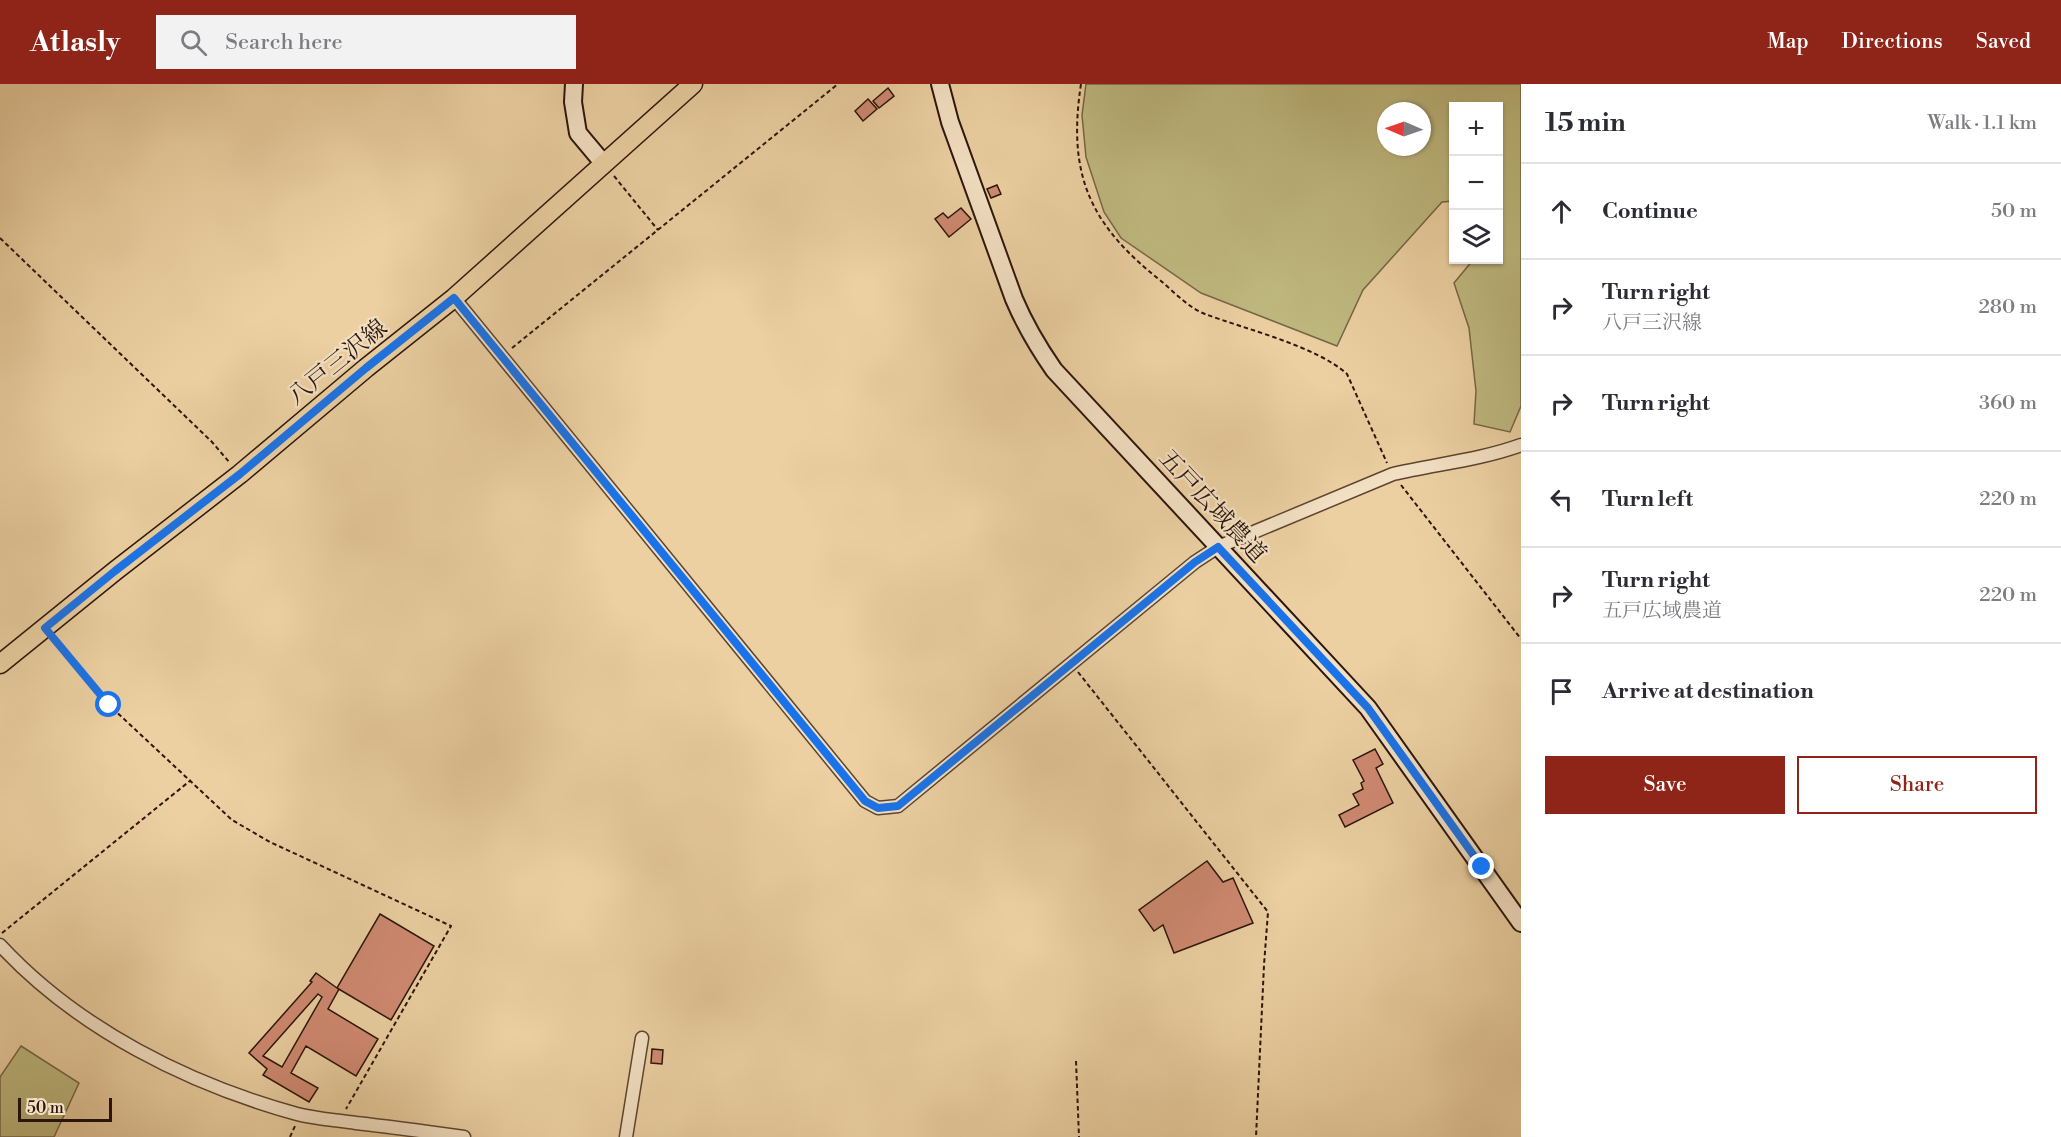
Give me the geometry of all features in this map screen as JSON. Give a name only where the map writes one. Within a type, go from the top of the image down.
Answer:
[{"type":"main road","name":"八戸三沢線","points":[[0,664],[240,474],[366,368],[454,298],[693,84]]},
{"type":"street","points":[[574,84],[573,102],[579,133],[604,164]]},
{"type":"street","name":"五戸広域農道","points":[[940,84],[950,122],[1014,299],[1038,348],[1054,370],[1368,708],[1521,923]]},
{"type":"street","points":[[454,298],[865,801],[878,808],[898,806],[1071,662],[1195,562],[1218,547],[1393,474],[1499,453],[1521,445]]},
{"type":"street","points":[[0,945],[35,978],[106,1031],[168,1067],[230,1093],[299,1115],[464,1137]]},
{"type":"street","points":[[626,1137],[642,1038]]},
{"type":"path","points":[[502,356],[838,84]]},
{"type":"path","points":[[1081,84],[1077,155],[1088,196],[1107,230],[1133,260],[1201,313],[1291,345],[1328,361],[1347,374],[1393,474],[1521,639]]},
{"type":"path","points":[[604,164],[657,230]]},
{"type":"path","points":[[0,238],[212,442],[240,474]]},
{"type":"path","points":[[45,628],[109,705],[232,820],[270,842],[451,926],[339,1120]]},
{"type":"path","points":[[1071,662],[1268,912],[1256,1137]]},
{"type":"path","points":[[0,935],[191,780]]},
{"type":"path","points":[[1076,1061],[1079,1137]]},
{"type":"shaded area","points":[[1086,84],[1521,84],[1521,406],[1510,432],[1474,424],[1476,391],[1469,328],[1454,283],[1470,264],[1503,264],[1503,102],[1449,102],[1449,201],[1442,202],[1363,290],[1337,346],[1201,293],[1121,238],[1104,212],[1086,157],[1082,115]]},
{"type":"shaded area","points":[[21,1046],[79,1083],[54,1137],[0,1137],[0,1077]]},
{"type":"building","points":[[888,88],[894,96],[879,108],[873,101]]},
{"type":"building","points":[[868,99],[877,109],[863,121],[855,111]]},
{"type":"building","points":[[997,185],[1001,194],[991,198],[987,189]]},
{"type":"building","points":[[961,208],[971,219],[949,237],[935,219],[943,213],[948,218]]},
{"type":"building","points":[[1375,749],[1383,764],[1376,768],[1393,803],[1345,827],[1339,815],[1359,805],[1353,794],[1363,789],[1361,783],[1364,781],[1353,760]]},
{"type":"building","points":[[1207,861],[1223,882],[1233,878],[1253,923],[1174,953],[1163,925],[1154,931],[1139,910]]},
{"type":"building","points":[[380,914],[434,946],[391,1020],[339,989],[328,1009],[378,1039],[356,1076],[306,1046],[291,1073],[318,1088],[309,1102],[263,1075],[267,1069],[249,1053],[312,982],[310,981],[316,973],[337,988]],"holes":[[[318,994],[322,997],[282,1067],[263,1056]]]},
{"type":"building","points":[[652,1049],[663,1050],[662,1064],[651,1063]]},
{"type":"route","points":[[109,705],[45,628],[240,474],[366,368],[454,298],[865,801],[878,808],[898,806],[1071,662],[1195,562],[1218,547],[1368,708],[1482,867]]}]
